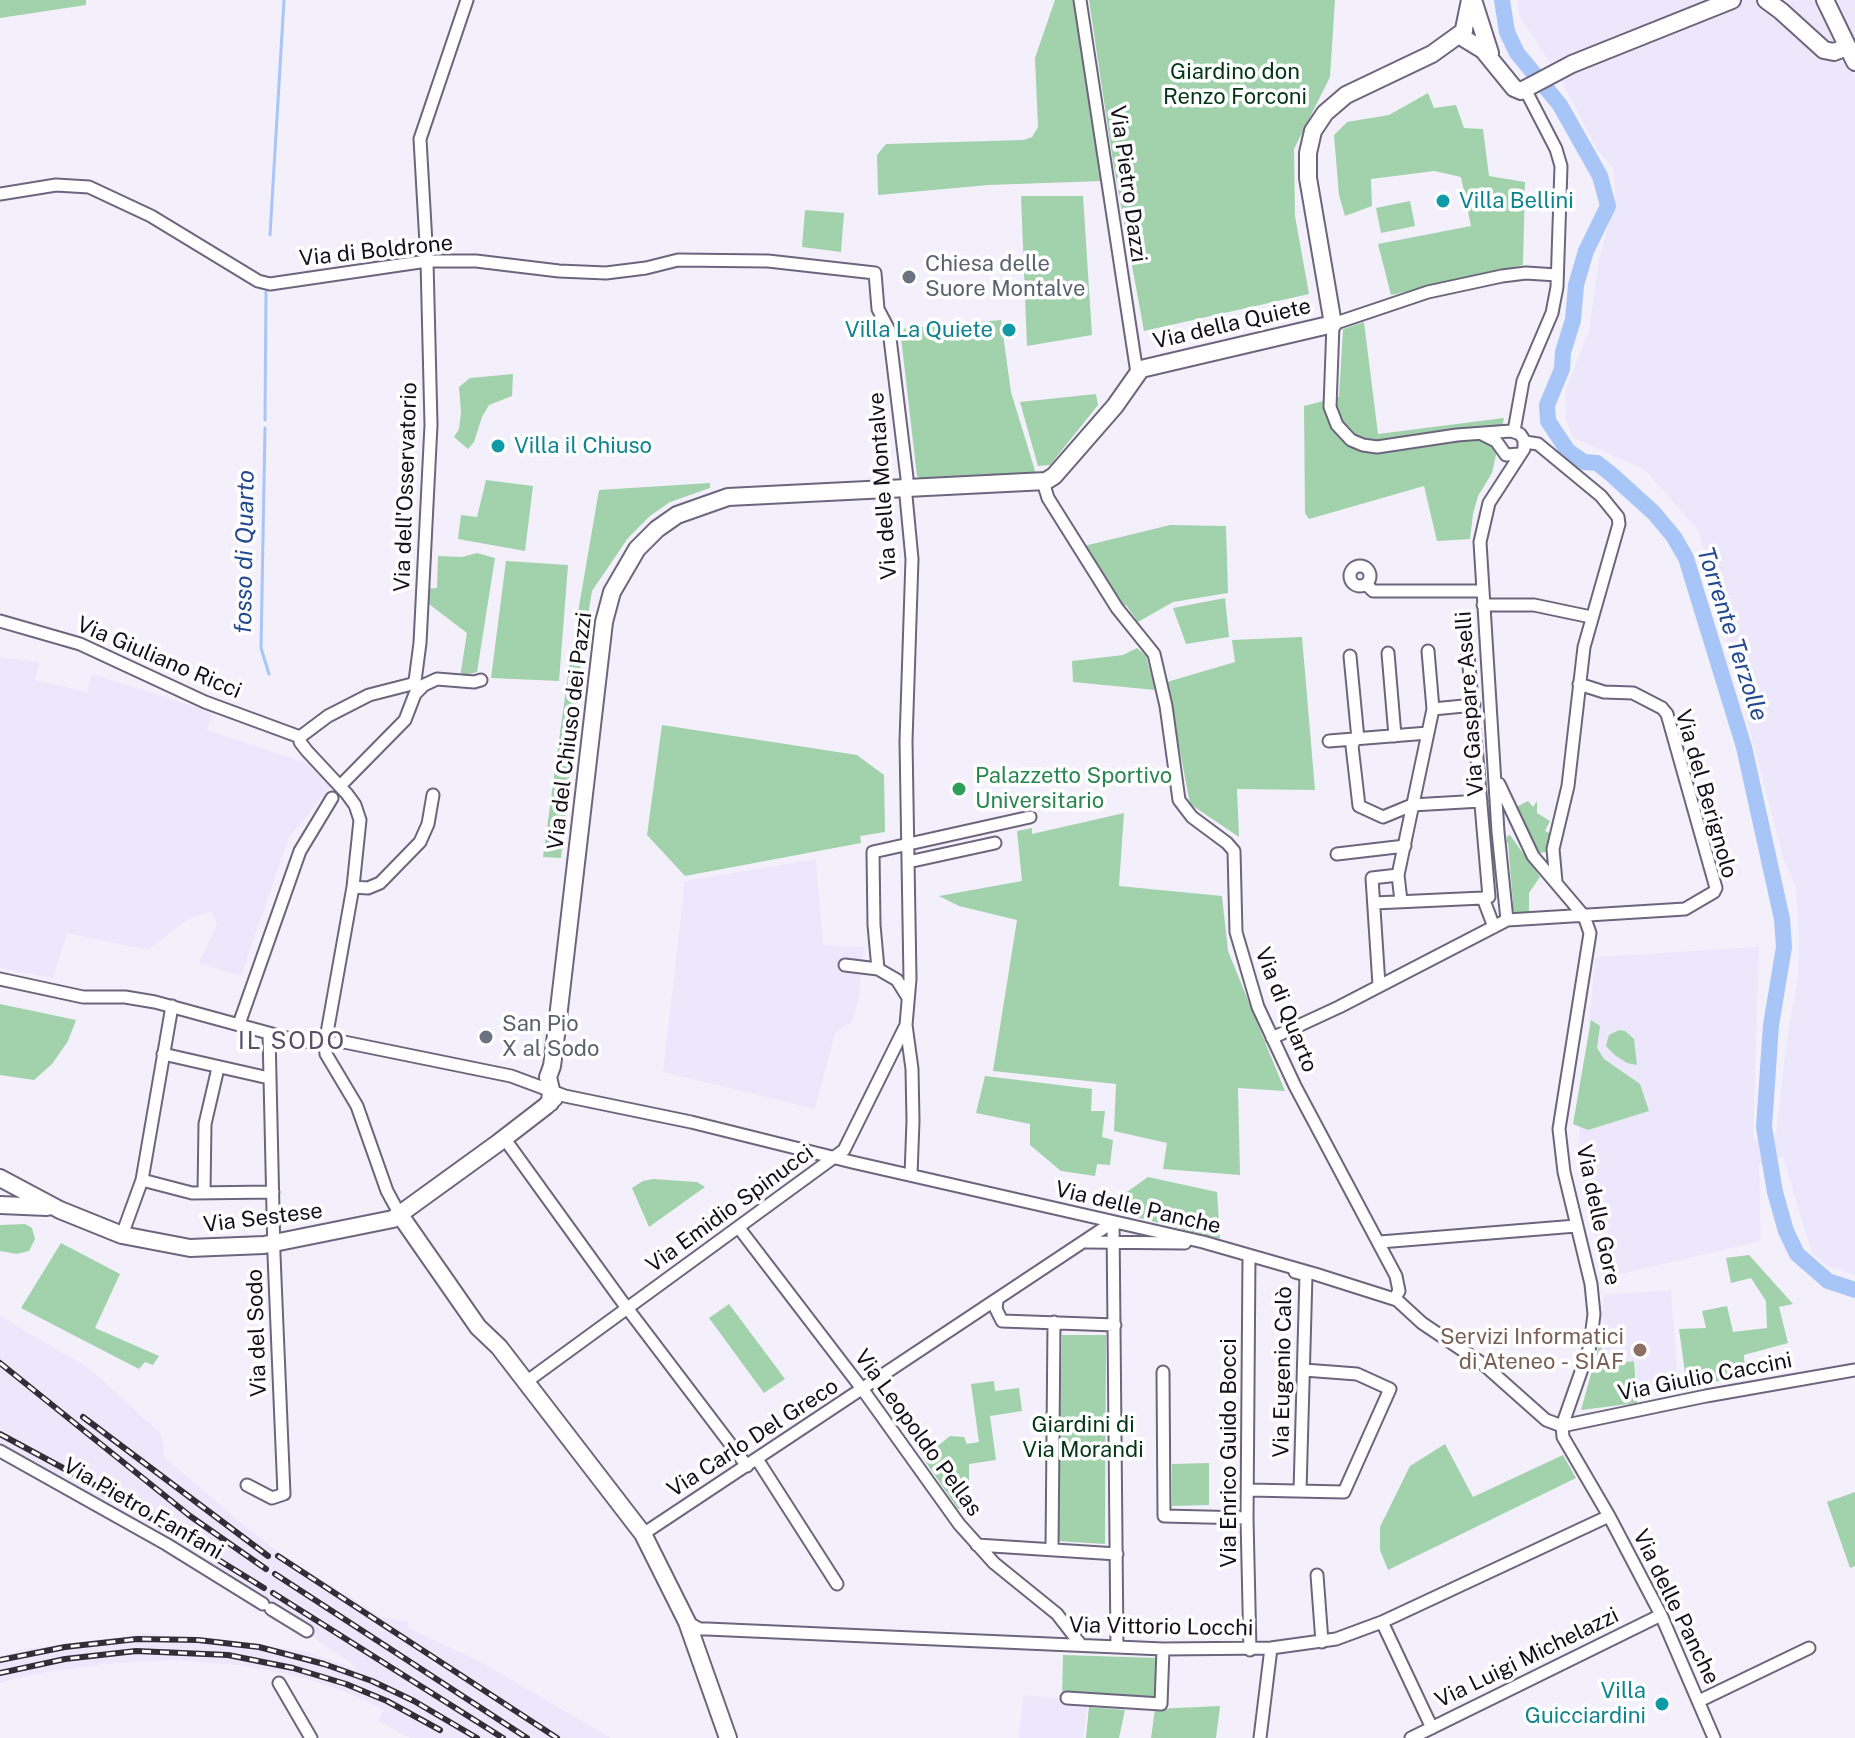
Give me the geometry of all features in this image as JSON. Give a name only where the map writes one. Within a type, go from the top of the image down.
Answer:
[{"type":"main road","points":[[1471,0],[1473,35],[1514,88],[1528,90],[1553,73],[1732,0]]},
{"type":"main road","points":[[1766,0],[1824,50],[1851,55]]},
{"type":"main road","points":[[1825,0],[1851,55]]},
{"type":"main road","points":[[1333,324],[1308,178],[1308,153],[1313,131],[1325,113],[1346,95],[1473,35]]},
{"type":"main road","name":"Via della Quiete","points":[[1043,482],[1054,476],[1090,435],[1125,394],[1137,373],[1150,365],[1333,324]]},
{"type":"main road","points":[[906,488],[1043,482]]},
{"type":"main road","name":"Via del Chiuso dei Pazzi","points":[[553,1095],[559,1080],[552,1066],[606,608],[627,562],[647,537],[669,520],[711,502],[739,496],[906,488]]},
{"type":"main road","name":"Via Sestese","points":[[0,1178],[60,1210],[122,1235],[155,1244],[190,1248],[274,1243],[386,1222],[400,1215],[504,1138],[553,1095]]},
{"type":"main road","points":[[0,1205],[30,1205],[60,1210]]},
{"type":"main road","points":[[400,1215],[478,1327],[499,1347],[670,1565],[693,1625],[726,1730]]},
{"type":"street","name":"Via dell'Osservatorio","points":[[300,737],[328,716],[369,695],[415,681],[420,643],[431,425],[420,139],[467,0]]},
{"type":"street","name":"Via Pietro Dazzi","points":[[1080,0],[1137,373]]},
{"type":"street","points":[[1501,450],[1501,438],[1511,432],[1528,364],[1552,313],[1557,275],[1561,166],[1528,90]]},
{"type":"street","name":"Via di Boldrone","points":[[0,194],[56,185],[89,187],[151,216],[258,281],[270,284],[427,261],[476,261],[606,273],[678,260],[768,261],[875,273]]},
{"type":"street","name":"Via delle Montalve","points":[[875,273],[878,309],[889,330],[907,478],[912,559],[906,741],[910,979],[906,1025],[912,1069],[911,1175]]},
{"type":"street","points":[[1549,917],[1563,908],[1563,897],[1554,875],[1553,849],[1568,786],[1579,684],[1591,617],[1619,524],[1618,517],[1601,496],[1538,444],[1525,442],[1520,434],[1482,434],[1374,447],[1351,440],[1337,425],[1330,407],[1333,324],[1428,292],[1526,273],[1557,275]]},
{"type":"street","points":[[1482,434],[1491,438],[1509,456],[1520,454],[1525,442]]},
{"type":"street","name":"Via Gaspare Aselli","points":[[1498,487],[1501,450]]},
{"type":"street","name":"Via Gaspare Aselli","points":[[1507,920],[1498,832],[1481,531],[1489,503],[1520,454]]},
{"type":"street","name":"Via di Quarto","points":[[1043,482],[1048,498],[1117,608],[1154,654],[1166,706],[1179,800],[1192,817],[1234,851],[1237,863],[1236,932],[1258,1007],[1295,1086],[1380,1242],[1399,1285],[1399,1293],[1394,1299]]},
{"type":"street","points":[[1367,554],[1351,572],[1351,580],[1358,586],[1366,584],[1373,591],[1482,591]]},
{"type":"street","points":[[1483,605],[1534,605],[1591,617]]},
{"type":"street","name":"Via Giuliano Ricci","points":[[0,621],[80,644],[205,702],[300,737]]},
{"type":"street","points":[[1374,903],[1489,897],[1467,643]]},
{"type":"street","points":[[1401,901],[1398,875],[1433,709],[1428,651]]},
{"type":"street","points":[[1388,653],[1395,736]]},
{"type":"street","points":[[1350,656],[1356,739],[1352,746],[1359,806],[1383,817],[1412,805],[1481,801]]},
{"type":"street","points":[[340,786],[405,720],[415,694],[424,685],[437,679],[481,680]]},
{"type":"street","name":"Via del Berignolo","points":[[1579,684],[1604,692],[1633,693],[1662,708],[1667,714],[1716,888],[1685,909],[1584,916]]},
{"type":"street","points":[[1433,709],[1474,705]]},
{"type":"street","points":[[1329,741],[1428,733]]},
{"type":"street","points":[[300,737],[307,751],[355,805],[360,820],[353,887],[325,1044],[326,1054],[357,1106],[387,1191],[400,1215]]},
{"type":"street","points":[[1496,776],[1533,856],[1584,916]]},
{"type":"street","points":[[353,887],[368,888],[380,883],[420,842],[428,824],[433,795]]},
{"type":"street","points":[[239,1024],[300,851],[332,798]]},
{"type":"street","points":[[878,969],[873,852],[1030,817]]},
{"type":"street","points":[[1498,832],[1505,826],[1517,824]]},
{"type":"street","points":[[908,862],[995,843]]},
{"type":"street","points":[[1337,854],[1405,846]]},
{"type":"street","points":[[1379,985],[1372,878],[1398,875]]},
{"type":"street","points":[[1483,898],[1494,927]]},
{"type":"street","points":[[1272,1038],[1507,920],[1584,916]]},
{"type":"street","name":"Via delle Gore","points":[[1562,1426],[1590,1346],[1594,1314],[1591,1284],[1564,1172],[1559,1126],[1590,941],[1584,916]]},
{"type":"street","points":[[845,965],[878,969],[897,980],[907,996]]},
{"type":"street","name":"Via delle Panche","points":[[0,979],[83,997],[133,997],[305,1042],[344,1042],[511,1076],[553,1095],[1203,1242],[1394,1299],[1422,1323],[1483,1364],[1546,1420],[1562,1426],[1563,1437],[1661,1615],[1714,1738]]},
{"type":"street","points":[[122,1235],[142,1180],[172,1006]]},
{"type":"street","name":"Via Emidio Spinucci","points":[[526,1382],[837,1157],[844,1150],[906,1025]]},
{"type":"street","name":"Via del Sodo","points":[[247,1485],[272,1498],[284,1494],[269,1033]]},
{"type":"street","points":[[163,1054],[269,1078]]},
{"type":"street","points":[[204,1192],[205,1124],[218,1068]]},
{"type":"street","points":[[504,1138],[627,1309],[752,1462],[837,1584]]},
{"type":"street","points":[[142,1180],[183,1192],[273,1192]]},
{"type":"street","points":[[1113,1222],[1117,1647]]},
{"type":"street","name":"Via Carlo Del Greco","points":[[643,1534],[1113,1222]]},
{"type":"street","points":[[1380,1242],[1576,1226]]},
{"type":"street","name":"Via Leopoldo Pellas","points":[[739,1228],[977,1545],[994,1563],[1057,1614],[1081,1645]]},
{"type":"street","points":[[1085,1242],[1203,1242]]},
{"type":"street","name":"Via Enrico Guido Bocci","points":[[1249,1256],[1247,1518],[1250,1650]]},
{"type":"street","name":"Via Eugenio Calò","points":[[1289,1267],[1291,1271],[1306,1275],[1300,1491]]},
{"type":"street","points":[[997,1301],[996,1309],[1002,1321],[1115,1325]]},
{"type":"street","points":[[1052,1550],[1054,1322]]},
{"type":"street","points":[[1249,1490],[1344,1492],[1390,1389],[1357,1374],[1304,1370]]},
{"type":"street","name":"Via Giulio Caccini","points":[[1562,1426],[1706,1396],[1855,1370]]},
{"type":"street","points":[[1163,1372],[1164,1516],[1247,1518]]},
{"type":"street","name":"Via Pietro Fanfani","points":[[0,1451],[166,1544],[307,1631]]},
{"type":"street","name":"Via Vittorio Locchi","points":[[693,1625],[1163,1649],[1250,1650],[1322,1642],[1382,1622],[1609,1516]]},
{"type":"street","points":[[977,1545],[1117,1554]]},
{"type":"street","points":[[1317,1575],[1322,1642]]},
{"type":"street","name":"Via Luigi Michelazzi","points":[[1411,1738],[1661,1615]]},
{"type":"street","points":[[1382,1622],[1432,1728]]},
{"type":"street","points":[[1260,1738],[1271,1648]]},
{"type":"street","points":[[1699,1701],[1809,1648]]},
{"type":"street","points":[[1067,1698],[1161,1704],[1163,1649]]},
{"type":"street","points":[[279,1683],[311,1738]]},
{"type":"shaded area","points":[[1518,0],[1855,0],[1855,55],[1848,59],[1855,77],[1855,1275],[1828,1266],[1812,1254],[1783,1157],[1759,1164],[1761,1241],[1604,1278],[1577,1158],[1595,957],[1759,947],[1753,1141],[1776,1134],[1798,978],[1796,886],[1783,858],[1698,530],[1645,470],[1574,438],[1566,420],[1566,389],[1589,331],[1599,259],[1616,198],[1613,168],[1597,150],[1561,80],[1519,15]]},
{"type":"shaded area","points":[[0,657],[39,662],[35,680],[87,692],[92,674],[212,712],[207,730],[312,765],[332,786],[289,837],[241,976],[199,963],[217,924],[211,911],[188,919],[148,950],[67,933],[53,978],[0,968]]},
{"type":"shaded area","points":[[816,859],[823,945],[864,947],[859,996],[852,1022],[835,1033],[815,1109],[663,1072],[685,881]]},
{"type":"shaded area","name":"Servizi Informatici di Ateneo - SIAF","points":[[1671,1290],[1678,1380],[1637,1395],[1635,1361],[1609,1365],[1601,1340],[1603,1295]]},
{"type":"shaded area","points":[[0,1316],[90,1369],[159,1432],[164,1444],[163,1456],[281,1554],[382,1617],[409,1622],[408,1628],[479,1661],[611,1738],[410,1738],[378,1721],[384,1709],[341,1690],[301,1677],[238,1665],[174,1660],[105,1664],[28,1675],[0,1683],[0,1656],[25,1649],[148,1633],[305,1651],[355,1669],[279,1613],[0,1456]]},
{"type":"shaded area","points":[[1023,1695],[1088,1701],[1083,1738],[1019,1738]]},
{"type":"green space","points":[[0,0],[86,0],[86,5],[0,18]]},
{"type":"green space","points":[[1055,0],[1074,0],[1102,181],[988,185],[878,195],[877,155],[886,144],[1023,140],[1032,137],[1038,127],[1035,58]]},
{"type":"green space","name":"Giardino don Renzo Forconi","points":[[1089,0],[1335,0],[1330,77],[1294,149],[1295,216],[1309,294],[1144,331],[1113,162]]},
{"type":"green space","points":[[1428,93],[1434,108],[1456,105],[1464,128],[1483,129],[1489,176],[1525,182],[1523,265],[1391,295],[1378,244],[1471,226],[1461,177],[1434,171],[1371,179],[1372,206],[1345,216],[1339,195],[1334,135],[1347,122],[1389,115]]},
{"type":"green space","points":[[1021,196],[1083,196],[1092,335],[1027,346]]},
{"type":"green space","points":[[1410,201],[1415,226],[1381,233],[1376,208]]},
{"type":"green space","points":[[805,210],[844,213],[841,252],[802,247]]},
{"type":"green space","points":[[1001,320],[1011,392],[1036,474],[922,479],[917,476],[900,329]]},
{"type":"green space","points":[[1364,322],[1378,434],[1504,418],[1492,473],[1478,496],[1470,539],[1437,541],[1424,486],[1309,519],[1305,513],[1304,406],[1339,397],[1343,329]]},
{"type":"green space","points":[[513,374],[512,396],[489,405],[468,449],[454,437],[459,429],[461,412],[459,387],[470,378]]},
{"type":"green space","points":[[1096,394],[1098,405],[1050,465],[1038,466],[1020,402]]},
{"type":"green space","points":[[486,480],[533,486],[525,551],[458,539],[461,515],[477,517]]},
{"type":"green space","points":[[710,483],[710,488],[670,502],[650,516],[628,538],[592,591],[582,653],[561,858],[543,857],[571,653],[599,490]]},
{"type":"green space","points":[[1170,525],[1226,526],[1228,593],[1173,602],[1138,622],[1126,605],[1121,606],[1084,546]]},
{"type":"green space","points":[[477,553],[495,558],[477,672],[460,677],[467,633],[425,601],[425,589],[437,588],[438,556],[462,557]]},
{"type":"green space","points":[[506,561],[568,565],[559,681],[491,678]]},
{"type":"green space","points":[[1225,598],[1229,637],[1186,644],[1173,608]]},
{"type":"green space","points":[[1302,637],[1315,790],[1237,789],[1239,837],[1190,804],[1167,682],[1235,662],[1232,640]]},
{"type":"green space","points":[[1137,648],[1146,656],[1155,690],[1073,682],[1072,661],[1123,655]]},
{"type":"green space","points":[[662,725],[857,755],[884,775],[885,832],[860,836],[861,843],[685,876],[647,835]]},
{"type":"green space","points":[[1528,801],[1533,807],[1537,801],[1537,813],[1550,821],[1545,831],[1552,834],[1547,852],[1538,853],[1516,807]]},
{"type":"green space","points":[[1124,813],[1119,886],[1222,896],[1228,951],[1285,1091],[1238,1088],[1240,1175],[1163,1169],[1167,1143],[1114,1131],[1116,1084],[993,1071],[1017,920],[959,906],[939,896],[1022,881],[1017,831],[1032,828],[1032,834]]},
{"type":"green space","points":[[1510,835],[1540,877],[1529,893],[1529,913],[1514,912],[1510,905],[1513,903],[1506,842]]},
{"type":"green space","points":[[0,1004],[76,1020],[68,1041],[52,1064],[34,1080],[0,1075]]},
{"type":"green space","points":[[1591,1020],[1600,1026],[1597,1048],[1604,1059],[1640,1084],[1649,1111],[1588,1130],[1573,1124]]},
{"type":"green space","points":[[1619,1030],[1634,1039],[1637,1065],[1627,1063],[1606,1046],[1609,1035]]},
{"type":"green space","points":[[985,1076],[1092,1089],[1091,1111],[1105,1111],[1102,1137],[1113,1140],[1110,1165],[1097,1164],[1095,1176],[1061,1171],[1030,1145],[1030,1124],[976,1113]]},
{"type":"green space","points":[[1148,1177],[1217,1192],[1220,1239],[1109,1210],[1110,1204]]},
{"type":"green space","points":[[653,1179],[697,1182],[705,1187],[649,1227],[632,1188]]},
{"type":"green space","points":[[25,1224],[32,1228],[35,1239],[29,1251],[17,1254],[0,1251],[0,1225]]},
{"type":"green space","points":[[61,1243],[120,1274],[95,1328],[159,1356],[153,1365],[145,1362],[139,1369],[21,1308]]},
{"type":"green space","points":[[1749,1255],[1793,1304],[1779,1307],[1788,1343],[1744,1355],[1745,1376],[1687,1387],[1679,1329],[1706,1328],[1702,1311],[1727,1306],[1733,1332],[1767,1328],[1766,1301],[1751,1278],[1731,1283],[1726,1258]]},
{"type":"green space","points":[[729,1304],[785,1379],[764,1393],[709,1318]]},
{"type":"green space","name":"Giardini di Via Morandi","points":[[1062,1335],[1106,1335],[1105,1544],[1057,1541]]},
{"type":"green space","points":[[1600,1342],[1606,1365],[1634,1361],[1637,1403],[1581,1410]]},
{"type":"green space","points":[[994,1381],[995,1391],[1019,1388],[1022,1411],[990,1416],[996,1460],[969,1464],[969,1506],[958,1509],[923,1458],[950,1436],[964,1437],[967,1444],[979,1442],[971,1384]]},
{"type":"green space","points":[[1445,1444],[1473,1497],[1563,1455],[1576,1478],[1388,1570],[1380,1550],[1380,1527],[1410,1466]]},
{"type":"green space","points":[[1209,1463],[1209,1505],[1172,1506],[1172,1464]]},
{"type":"green space","points":[[1855,1492],[1855,1566],[1850,1568],[1827,1502]]},
{"type":"green space","points":[[1063,1655],[1158,1658],[1156,1699],[1062,1696]]},
{"type":"green space","points":[[1220,1706],[1216,1738],[1151,1738],[1155,1709]]},
{"type":"green space","points":[[1089,1707],[1125,1710],[1119,1738],[1086,1738]]},
{"type":"waterway","name":"fosso di Quarto","points":[[270,235],[284,0]]},
{"type":"waterway","name":"Torrente Terzolle","points":[[1502,0],[1507,32],[1517,53],[1560,105],[1600,176],[1608,206],[1586,251],[1576,285],[1573,320],[1563,352],[1562,369],[1547,405],[1548,421],[1568,451],[1584,462],[1597,463],[1654,513],[1686,558],[1744,747],[1782,919],[1784,947],[1771,1025],[1764,1127],[1775,1192],[1786,1231],[1797,1254],[1828,1281],[1855,1290]]},
{"type":"waterway","name":"fosso di Quarto","points":[[265,420],[266,292]]},
{"type":"waterway","name":"fosso di Quarto","points":[[265,428],[261,648],[269,674]]},
{"type":"railway","points":[[0,1363],[190,1516],[266,1569]]},
{"type":"railway","points":[[83,1417],[268,1556]]},
{"type":"railway","points":[[0,1434],[113,1495],[264,1588]]},
{"type":"railway","points":[[278,1556],[557,1738]]},
{"type":"railway","points":[[275,1574],[527,1738]]},
{"type":"railway","points":[[273,1593],[503,1738]]},
{"type":"railway","points":[[0,1660],[65,1647],[137,1639],[198,1640],[259,1647],[324,1664],[372,1681],[414,1701],[477,1738]]},
{"type":"railway","points":[[0,1673],[65,1659],[136,1651],[228,1655],[293,1668],[346,1684],[387,1701],[440,1730]]},
{"type":"place","name":"Villa Bellini","points":[[1443,201]]},
{"type":"place","name":"Chiesa delle Suore Montalve","points":[[909,277]]},
{"type":"place","name":"Villa La Quiete","points":[[1009,330]]},
{"type":"place","name":"Villa il Chiuso","points":[[498,446]]},
{"type":"place","name":"Palazzetto Sportivo Universitario","points":[[959,789]]},
{"type":"place","name":"San Pio X al Sodo","points":[[486,1037]]},
{"type":"place","name":"Servizi Informatici di Ateneo - SIAF","points":[[1640,1350]]},
{"type":"place","name":"Villa Guicciardini","points":[[1662,1704]]},
{"type":"district","name":"IL SODO","points":[[292,1042]]}]
